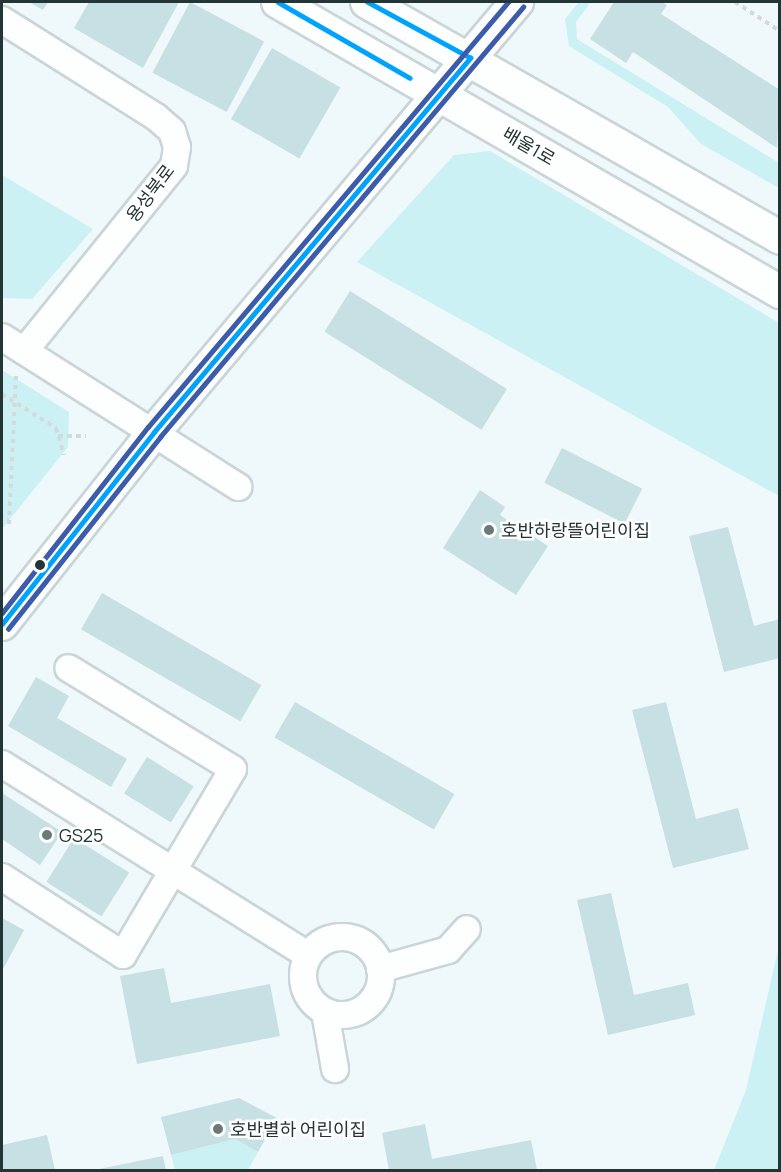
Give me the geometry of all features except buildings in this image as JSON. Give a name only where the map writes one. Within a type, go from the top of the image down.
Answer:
[{"type":"main road","name":"배울1로","points":[[278,2],[780,292]]},
{"type":"main road","points":[[367,2],[470,58],[780,238]]},
{"type":"main road","points":[[2,624],[154,432],[441,95],[517,2]]},
{"type":"street","name":"용성북로","points":[[2,20],[156,117],[172,131],[177,147],[174,166],[24,351]]},
{"type":"street","points":[[2,337],[238,487]]},
{"type":"street","points":[[2,877],[123,955],[233,769],[68,668]]},
{"type":"street","points":[[2,764],[308,955]]},
{"type":"street","points":[[381,969],[448,950],[467,929]]},
{"type":"street","points":[[325,1012],[351,1015],[363,1010],[380,989],[381,969],[374,953],[353,938],[328,939],[308,955],[303,968],[306,994],[325,1012],[335,1069]]},
{"type":"path","points":[[735,2],[780,30]]},
{"type":"path","points":[[2,519],[9,524],[16,375]]},
{"type":"path","points":[[2,394],[56,428],[64,456]]},
{"type":"path","points":[[58,436],[86,436]]},
{"type":"shaded area","points":[[579,2],[591,2],[576,22],[577,39],[779,163],[779,188],[701,144],[668,107],[569,46],[565,19]]},
{"type":"shaded area","points":[[490,151],[779,323],[779,496],[357,262],[454,155]]},
{"type":"shaded area","points":[[2,175],[93,229],[32,299],[2,298]]},
{"type":"shaded area","points":[[2,370],[69,412],[68,447],[2,529]]},
{"type":"shaded area","points":[[779,946],[779,1170],[714,1170],[746,1090]]},
{"type":"shaded area","points":[[235,1139],[258,1152],[248,1170],[175,1170],[171,1155]]},
{"type":"transit line","points":[[278,2],[410,78]]},
{"type":"transit line","points":[[2,624],[154,432],[470,58],[367,2]]},
{"type":"transit line","points":[[2,613],[148,427],[508,2]]},
{"type":"transit line","points":[[8,629],[160,437],[523,7]]},
{"type":"place","name":"호반하랑뜰어린이집","points":[[489,530]]},
{"type":"place","name":"GS25","points":[[47,835]]},
{"type":"place","name":"호반별하 어린이집","points":[[218,1129]]}]
